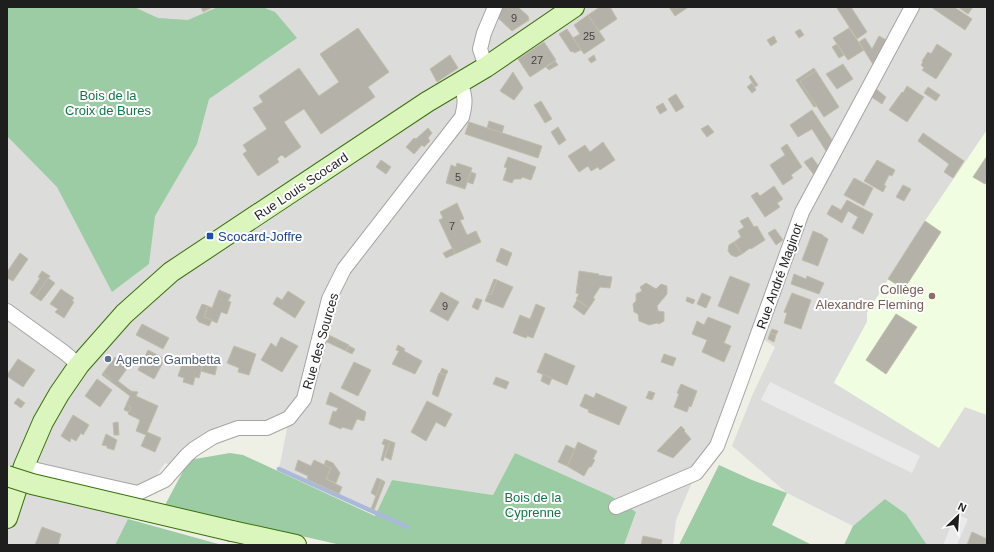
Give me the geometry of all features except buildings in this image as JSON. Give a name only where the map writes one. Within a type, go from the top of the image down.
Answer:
[{"type":"main road","name":"Rue Louis Scocard","points":[[7,518],[15,471],[34,441],[59,394],[79,365],[124,314],[171,272],[427,102],[461,83],[574,7]]},
{"type":"main road","points":[[15,471],[32,484],[296,545]]},
{"type":"street","points":[[486,66],[480,49],[484,33],[495,7]]},
{"type":"street","name":"Rue André Maginot","points":[[616,507],[696,473],[717,446],[802,212],[912,7]]},
{"type":"street","name":"Rue des Sources","points":[[15,471],[37,470],[138,493],[165,480],[191,452],[213,437],[238,428],[267,428],[289,418],[304,399],[329,299],[344,269],[462,116],[465,103],[461,83]]},
{"type":"street","points":[[7,312],[65,353],[79,365]]},
{"type":"shaded area","points":[[7,7],[987,7],[987,130],[925,221],[867,313],[867,322],[834,382],[965,407],[987,415],[987,545],[927,545],[906,514],[885,499],[853,526],[787,493],[732,446],[752,396],[775,347],[758,336],[738,389],[696,473],[676,520],[673,545],[624,545],[636,512],[611,496],[515,453],[493,495],[392,480],[377,513],[279,469],[289,418],[238,428],[177,467],[165,463],[128,519],[115,545],[7,545]]},
{"type":"shaded area","name":"Collège Alexandre Fleming","points":[[987,130],[987,415],[965,407],[939,448],[834,383],[867,322],[867,313],[925,221]]},
{"type":"shaded area","points":[[770,382],[920,456],[912,473],[761,400]]},
{"type":"shaded area","points":[[956,514],[968,519],[957,545],[943,545]]},
{"type":"green space","name":"Bois de la Croix de Bures","points":[[7,7],[134,7],[158,18],[188,20],[218,7],[262,7],[275,12],[297,38],[209,99],[197,144],[155,216],[149,264],[112,292],[57,187],[7,136]]},
{"type":"green space","name":"Bois de la Cyprenne","points":[[230,453],[243,455],[375,516],[392,480],[493,495],[515,453],[611,496],[636,512],[624,545],[341,545],[165,505],[189,460]]},
{"type":"green space","points":[[719,465],[752,480],[787,493],[772,525],[812,545],[679,545]]},
{"type":"green space","points":[[885,499],[906,514],[927,545],[844,545],[853,526]]},
{"type":"green space","points":[[128,519],[222,545],[115,545]]},
{"type":"waterway","points":[[279,469],[407,527]]},
{"type":"place","name":"Scocard-Joffre","points":[[210,236]]},
{"type":"place","name":"Collège Alexandre Fleming","points":[[932,296]]},
{"type":"place","name":"Agence Gambetta","points":[[108,359]]}]
